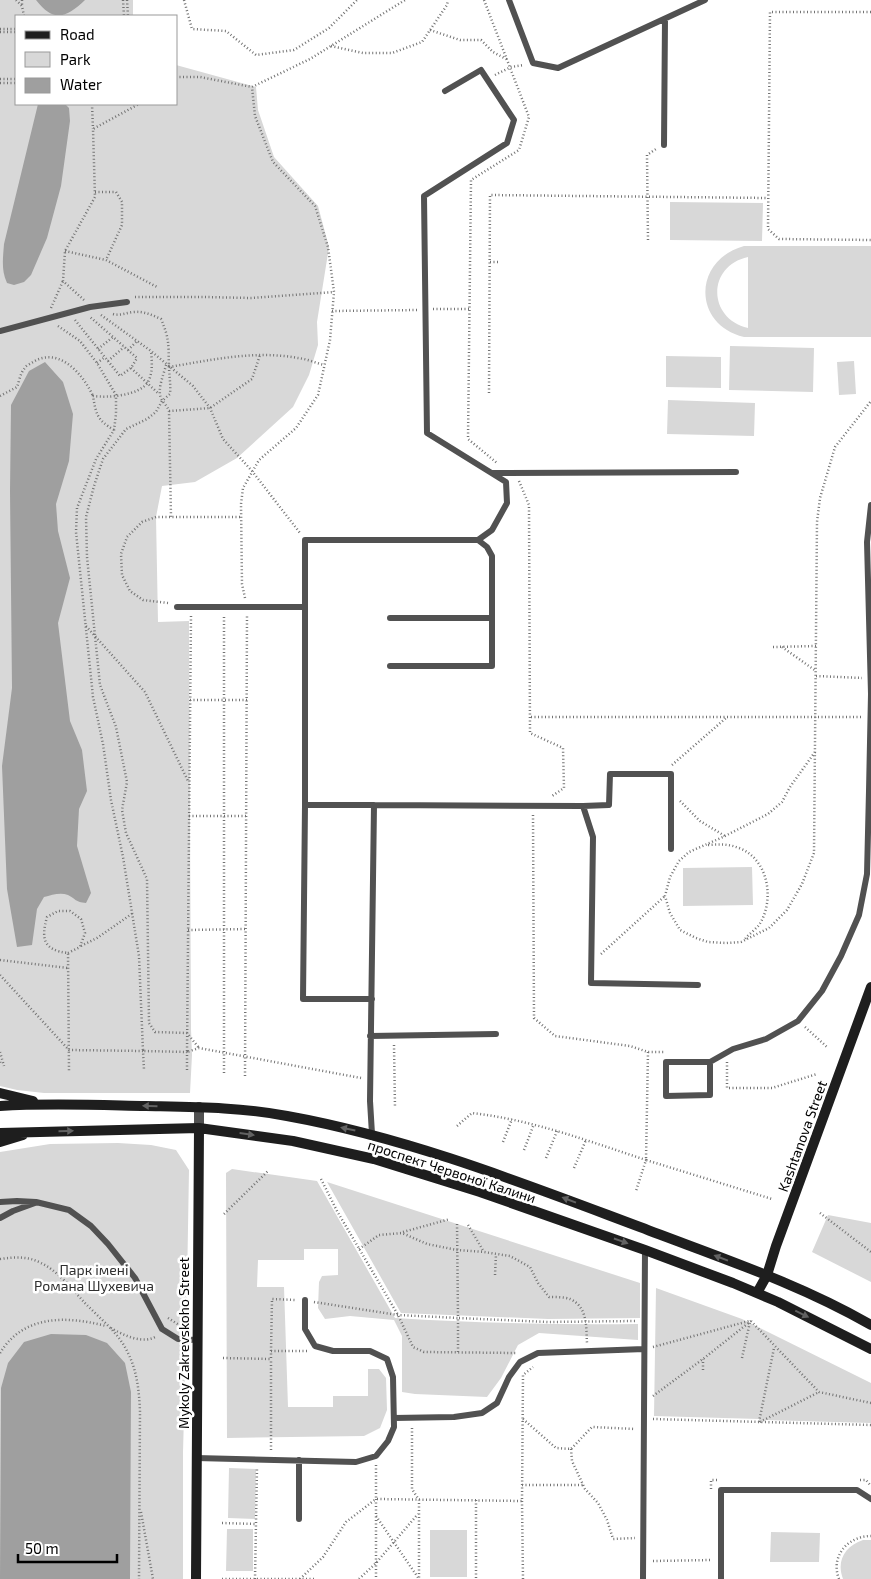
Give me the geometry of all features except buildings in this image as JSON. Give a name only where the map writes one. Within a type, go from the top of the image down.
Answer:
[{"type":"main road","name":"Kashtanova Street","points":[[757,1293],[767,1275],[871,987]]},
{"type":"main road","points":[[0,1094],[43,1103]]},
{"type":"main road","name":"проспект Червоної Калини","points":[[0,1106],[43,1103],[199,1107],[286,1116],[372,1134],[533,1187],[767,1275],[843,1309],[871,1325]]},
{"type":"main road","name":"проспект Червоної Калини","points":[[0,1133],[199,1128],[293,1140],[374,1159],[480,1192],[645,1250],[757,1293],[871,1349]]},
{"type":"main road","name":"Mykoly Zakrevskoho Street","points":[[196,1579],[199,1128]]},
{"type":"main road","points":[[0,1142],[38,1131]]},
{"type":"street","name":"Mykoly Zakrevskoho Street","points":[[199,1107],[199,1128]]},
{"type":"lane","points":[[509,0],[533,63],[558,68],[705,0]]},
{"type":"lane","points":[[664,145],[665,19]]},
{"type":"lane","points":[[372,999],[303,999],[305,540],[478,540],[492,530],[507,503],[506,482],[427,433],[424,196],[507,143],[514,120],[480,70],[445,91]]},
{"type":"lane","points":[[0,332],[49,318],[128,300]]},
{"type":"lane","points":[[492,473],[736,472]]},
{"type":"lane","points":[[710,1062],[710,1095],[666,1096],[666,1062],[710,1062],[733,1049],[766,1039],[798,1020],[822,991],[860,915],[867,874],[871,694],[869,678],[867,542],[871,505]]},
{"type":"lane","points":[[390,666],[492,666],[492,556],[487,547],[478,540]]},
{"type":"lane","points":[[177,607],[304,607]]},
{"type":"lane","points":[[390,618],[492,618]]},
{"type":"lane","points":[[305,805],[610,806],[610,774],[671,774],[671,849]]},
{"type":"lane","points":[[372,1134],[370,1036],[374,805]]},
{"type":"lane","points":[[583,806],[593,837],[590,983],[698,985]]},
{"type":"lane","points":[[370,1036],[496,1034]]},
{"type":"lane","points":[[0,1202],[36,1202],[69,1210],[91,1226],[108,1244],[134,1278],[162,1328],[178,1339],[197,1340]]},
{"type":"lane","points":[[0,1218],[36,1202]]},
{"type":"lane","points":[[643,1579],[645,1250]]},
{"type":"lane","points":[[196,1458],[356,1462],[376,1456],[388,1441],[394,1427],[394,1418],[393,1377],[387,1359],[370,1351],[333,1351],[315,1346],[305,1329],[305,1300]]},
{"type":"lane","points":[[394,1418],[454,1417],[482,1414],[497,1403],[509,1377],[520,1362],[538,1353],[644,1349]]},
{"type":"lane","points":[[299,1460],[299,1519]]},
{"type":"lane","points":[[721,1579],[721,1490],[857,1490],[871,1499]]},
{"type":"path","points":[[16,0],[22,6]]},
{"type":"path","points":[[22,0],[24,15]]},
{"type":"path","points":[[125,0],[126,15]]},
{"type":"path","points":[[184,0],[192,29],[226,31],[256,55],[294,50],[329,28],[357,0]]},
{"type":"path","points":[[178,77],[200,77],[252,87],[310,59],[405,0]]},
{"type":"path","points":[[331,46],[363,53],[392,53],[422,42],[447,5],[448,0]]},
{"type":"path","points":[[484,0],[529,117],[519,150],[471,180],[468,439],[519,481],[529,505],[530,733],[563,748],[564,788],[533,806],[534,1018],[555,1036],[630,1046],[648,1052],[646,1160],[636,1191]]},
{"type":"path","points":[[871,12],[770,12],[768,198],[768,228],[779,239],[871,240]]},
{"type":"path","points":[[0,30],[15,31]]},
{"type":"path","points":[[430,30],[460,40],[481,40],[494,52],[508,60]]},
{"type":"path","points":[[487,80],[511,67],[533,63]]},
{"type":"path","points":[[0,81],[15,79]]},
{"type":"path","points":[[0,81],[15,83]]},
{"type":"path","points":[[246,1076],[247,607],[242,584],[241,504],[244,488],[259,460],[296,428],[318,395],[330,340],[334,292],[328,246],[316,206],[273,162],[255,116],[252,87]]},
{"type":"path","points":[[92,105],[95,196],[64,251],[63,281],[48,314],[50,320],[80,341],[97,363],[116,396],[114,430],[96,459],[77,508],[77,540],[93,697],[103,744],[110,800],[133,913],[138,956],[144,1070]]},
{"type":"path","points":[[93,129],[137,105]]},
{"type":"path","points":[[648,240],[647,155],[664,145]]},
{"type":"path","points":[[95,192],[116,192],[122,202],[122,225],[106,260]]},
{"type":"path","points":[[489,393],[490,195],[768,198]]},
{"type":"path","points":[[64,251],[106,260],[157,287]]},
{"type":"path","points":[[490,262],[499,262]]},
{"type":"path","points":[[63,281],[88,304]]},
{"type":"path","points":[[128,300],[205,297],[251,298],[334,292]]},
{"type":"path","points":[[103,305],[108,313],[116,316],[135,312],[148,313],[161,319],[170,344],[168,366],[159,394]]},
{"type":"path","points":[[332,311],[469,309]]},
{"type":"path","points":[[71,315],[120,376],[131,368],[136,358],[84,312]]},
{"type":"path","points":[[99,314],[151,351],[193,386],[210,408],[223,439],[252,471],[305,540]]},
{"type":"path","points":[[98,349],[113,337]]},
{"type":"path","points":[[128,350],[137,341]]},
{"type":"path","points":[[108,360],[124,347]]},
{"type":"path","points":[[93,396],[116,396],[135,392],[147,383],[152,367],[151,351]]},
{"type":"path","points":[[168,366],[260,355],[297,358],[324,365]]},
{"type":"path","points":[[169,411],[210,408],[252,379],[260,355]]},
{"type":"path","points":[[0,396],[17,387],[24,367],[40,357],[52,357],[67,363],[80,374],[93,396],[95,412],[102,422],[114,430]]},
{"type":"path","points":[[97,363],[105,357]]},
{"type":"path","points":[[168,366],[171,382],[170,394],[162,401],[156,412],[147,419],[126,429],[103,459],[86,518],[87,558],[100,685],[116,727],[127,782],[122,810],[126,833],[147,879],[149,1023],[155,1032],[187,1033],[199,1048]]},
{"type":"path","points":[[131,368],[159,394],[169,411],[171,517]]},
{"type":"path","points":[[815,752],[790,786],[782,802],[768,814],[726,836],[689,852],[679,861],[670,877],[665,896],[670,913],[680,930],[708,942],[726,944],[741,942],[769,928],[787,910],[802,884],[814,853],[816,676],[817,522],[820,498],[836,447],[871,401]]},
{"type":"path","points":[[177,607],[177,604],[143,600],[130,591],[122,575],[121,554],[127,537],[142,522],[156,517],[242,517]]},
{"type":"path","points":[[187,1070],[191,607]]},
{"type":"path","points":[[224,607],[224,1073]]},
{"type":"path","points":[[85,625],[145,692],[189,783]]},
{"type":"path","points":[[772,647],[816,646]]},
{"type":"path","points":[[781,647],[816,671]]},
{"type":"path","points":[[816,676],[869,678]]},
{"type":"path","points":[[190,700],[247,700]]},
{"type":"path","points":[[530,717],[869,717]]},
{"type":"path","points":[[662,774],[727,717]]},
{"type":"path","points":[[671,791],[700,822],[726,836]]},
{"type":"path","points":[[189,816],[246,816]]},
{"type":"path","points":[[704,845],[724,844],[741,848],[756,859],[766,881],[769,894],[766,910],[758,926],[741,942]]},
{"type":"path","points":[[591,964],[665,896]]},
{"type":"path","points":[[80,947],[85,932],[81,919],[70,911],[58,911],[47,917],[43,932],[46,945],[56,952],[68,954],[97,938],[133,913]]},
{"type":"path","points":[[188,930],[246,929]]},
{"type":"path","points":[[68,954],[69,1071]]},
{"type":"path","points":[[0,960],[68,968]]},
{"type":"path","points":[[0,974],[69,1050],[187,1052],[199,1048],[224,1051],[370,1079]]},
{"type":"path","points":[[798,1020],[827,1047]]},
{"type":"path","points":[[394,1035],[395,1108]]},
{"type":"path","points":[[0,1052],[1,1064]]},
{"type":"path","points":[[727,1052],[727,1088],[772,1088],[817,1074]]},
{"type":"path","points":[[457,1126],[472,1113],[534,1124],[772,1199]]},
{"type":"path","points":[[503,1142],[512,1119]]},
{"type":"path","points":[[524,1150],[534,1124]]},
{"type":"path","points":[[546,1158],[557,1131]]},
{"type":"path","points":[[574,1168],[586,1140]]},
{"type":"path","points":[[224,1214],[269,1170]]},
{"type":"path","points":[[321,1179],[337,1211],[398,1315],[413,1347],[424,1352],[538,1353],[537,1364],[523,1375],[522,1501],[524,1579]]},
{"type":"path","points":[[820,1213],[871,1252]]},
{"type":"path","points":[[359,1249],[379,1235],[402,1233],[450,1219]]},
{"type":"path","points":[[457,1222],[458,1352]]},
{"type":"path","points":[[468,1225],[484,1252]]},
{"type":"path","points":[[402,1233],[427,1244],[457,1250],[510,1256],[530,1267],[538,1283],[549,1297],[570,1299],[582,1309],[586,1322],[587,1352]]},
{"type":"path","points":[[495,1275],[496,1254]]},
{"type":"path","points":[[0,1259],[28,1258],[42,1263],[64,1280],[127,1349],[139,1386],[139,1579]]},
{"type":"path","points":[[270,1459],[272,1299],[305,1300],[398,1315],[488,1320],[586,1322],[644,1320]]},
{"type":"path","points":[[0,1353],[6,1344],[24,1328],[36,1323],[52,1320],[84,1320],[108,1326],[133,1339],[153,1339],[165,1330]]},
{"type":"path","points":[[644,1349],[750,1321]]},
{"type":"path","points":[[750,1321],[819,1392],[871,1403]]},
{"type":"path","points":[[742,1358],[750,1321]]},
{"type":"path","points":[[652,1397],[750,1321]]},
{"type":"path","points":[[759,1422],[774,1347]]},
{"type":"path","points":[[271,1351],[333,1351]]},
{"type":"path","points":[[223,1358],[271,1359]]},
{"type":"path","points":[[703,1358],[703,1370]]},
{"type":"path","points":[[759,1422],[819,1392]]},
{"type":"path","points":[[412,1418],[412,1489],[419,1500],[419,1579]]},
{"type":"path","points":[[522,1419],[556,1448],[571,1449]]},
{"type":"path","points":[[644,1419],[871,1426]]},
{"type":"path","points":[[643,1538],[613,1539],[607,1520],[598,1503],[583,1486],[572,1461],[571,1449],[592,1427],[644,1429]]},
{"type":"path","points":[[376,1456],[376,1579]]},
{"type":"path","points":[[255,1579],[258,1459]]},
{"type":"path","points":[[866,1480],[871,1486]]},
{"type":"path","points":[[522,1485],[583,1486]]},
{"type":"path","points":[[300,1579],[323,1557],[346,1522],[376,1500],[522,1501]]},
{"type":"path","points":[[476,1500],[476,1579]]},
{"type":"path","points":[[140,1505],[153,1579]]},
{"type":"path","points":[[359,1579],[376,1564],[419,1513]]},
{"type":"path","points":[[376,1516],[419,1579]]},
{"type":"path","points":[[222,1524],[256,1524]]},
{"type":"path","points":[[839,1579],[836,1563],[839,1553],[853,1539],[871,1536]]},
{"type":"path","points":[[643,1560],[721,1560]]},
{"type":"path","points":[[222,1578],[314,1579]]},
{"type":"green space","points":[[0,0],[133,0],[133,15],[15,15],[15,105],[178,105],[178,66],[256,87],[258,110],[274,157],[318,206],[329,247],[317,322],[318,345],[309,375],[293,407],[237,458],[195,482],[162,486],[156,517],[158,622],[189,621],[192,1055],[190,1093],[44,1093],[0,1086]]},
{"type":"green space","points":[[670,202],[763,203],[762,241],[670,240]]},
{"type":"green space","points":[[744,246],[871,246],[871,337],[744,337],[727,330],[715,319],[708,306],[705,292],[708,278],[715,264],[727,253]],"holes":[[[748,257],[748,328],[735,322],[725,314],[719,304],[717,292],[719,281],[725,270],[735,262]]]},
{"type":"green space","points":[[730,346],[814,348],[813,392],[729,390]]},
{"type":"green space","points":[[666,356],[721,357],[721,388],[666,387]]},
{"type":"green space","points":[[854,361],[856,394],[839,395],[837,362]]},
{"type":"green space","points":[[668,400],[755,403],[754,436],[667,434]]},
{"type":"green space","points":[[752,867],[753,905],[683,906],[683,868]]},
{"type":"green space","name":"Парк імені Романа Шухевича","points":[[118,1143],[151,1145],[176,1150],[189,1170],[183,1452],[183,1579],[0,1579],[0,1152],[50,1144]]},
{"type":"green space","points":[[232,1169],[317,1181],[395,1318],[516,1323],[638,1324],[638,1340],[539,1333],[518,1345],[501,1378],[487,1397],[402,1392],[402,1336],[394,1320],[350,1316],[325,1319],[318,1308],[319,1282],[322,1276],[338,1275],[338,1249],[304,1249],[304,1260],[258,1260],[257,1287],[284,1287],[288,1407],[333,1407],[333,1396],[368,1396],[368,1369],[379,1369],[386,1378],[387,1410],[380,1428],[364,1436],[227,1438],[226,1173]]},
{"type":"green space","points":[[327,1182],[640,1283],[640,1318],[548,1319],[401,1313]]},
{"type":"green space","points":[[828,1215],[871,1223],[871,1282],[812,1252]]},
{"type":"green space","points":[[656,1288],[742,1319],[871,1383],[871,1423],[764,1420],[759,1422],[759,1419],[654,1416]]},
{"type":"green space","points":[[229,1468],[256,1469],[255,1519],[228,1518]]},
{"type":"green space","points":[[227,1529],[253,1529],[253,1571],[226,1571]]},
{"type":"green space","points":[[430,1530],[467,1530],[467,1577],[430,1577]]},
{"type":"green space","points":[[771,1532],[820,1533],[819,1562],[770,1562]]},
{"type":"green space","points":[[863,1540],[871,1540],[871,1579],[843,1579],[841,1566],[844,1555],[851,1546]]},
{"type":"water","points":[[36,0],[85,0],[66,14],[54,15],[42,7]]},
{"type":"water","points":[[38,105],[66,105],[69,108],[70,121],[61,186],[47,238],[31,275],[24,282],[14,285],[7,283],[3,264],[4,244]]},
{"type":"water","points":[[45,362],[63,382],[73,414],[69,461],[56,504],[58,531],[70,578],[58,623],[70,721],[82,750],[87,791],[79,809],[77,846],[91,893],[86,903],[65,894],[44,897],[37,909],[32,945],[17,947],[7,889],[2,766],[12,688],[11,405],[29,371]]},
{"type":"water","points":[[51,1334],[86,1335],[107,1343],[125,1363],[131,1392],[130,1579],[0,1579],[1,1388],[8,1363],[24,1342]]}]
